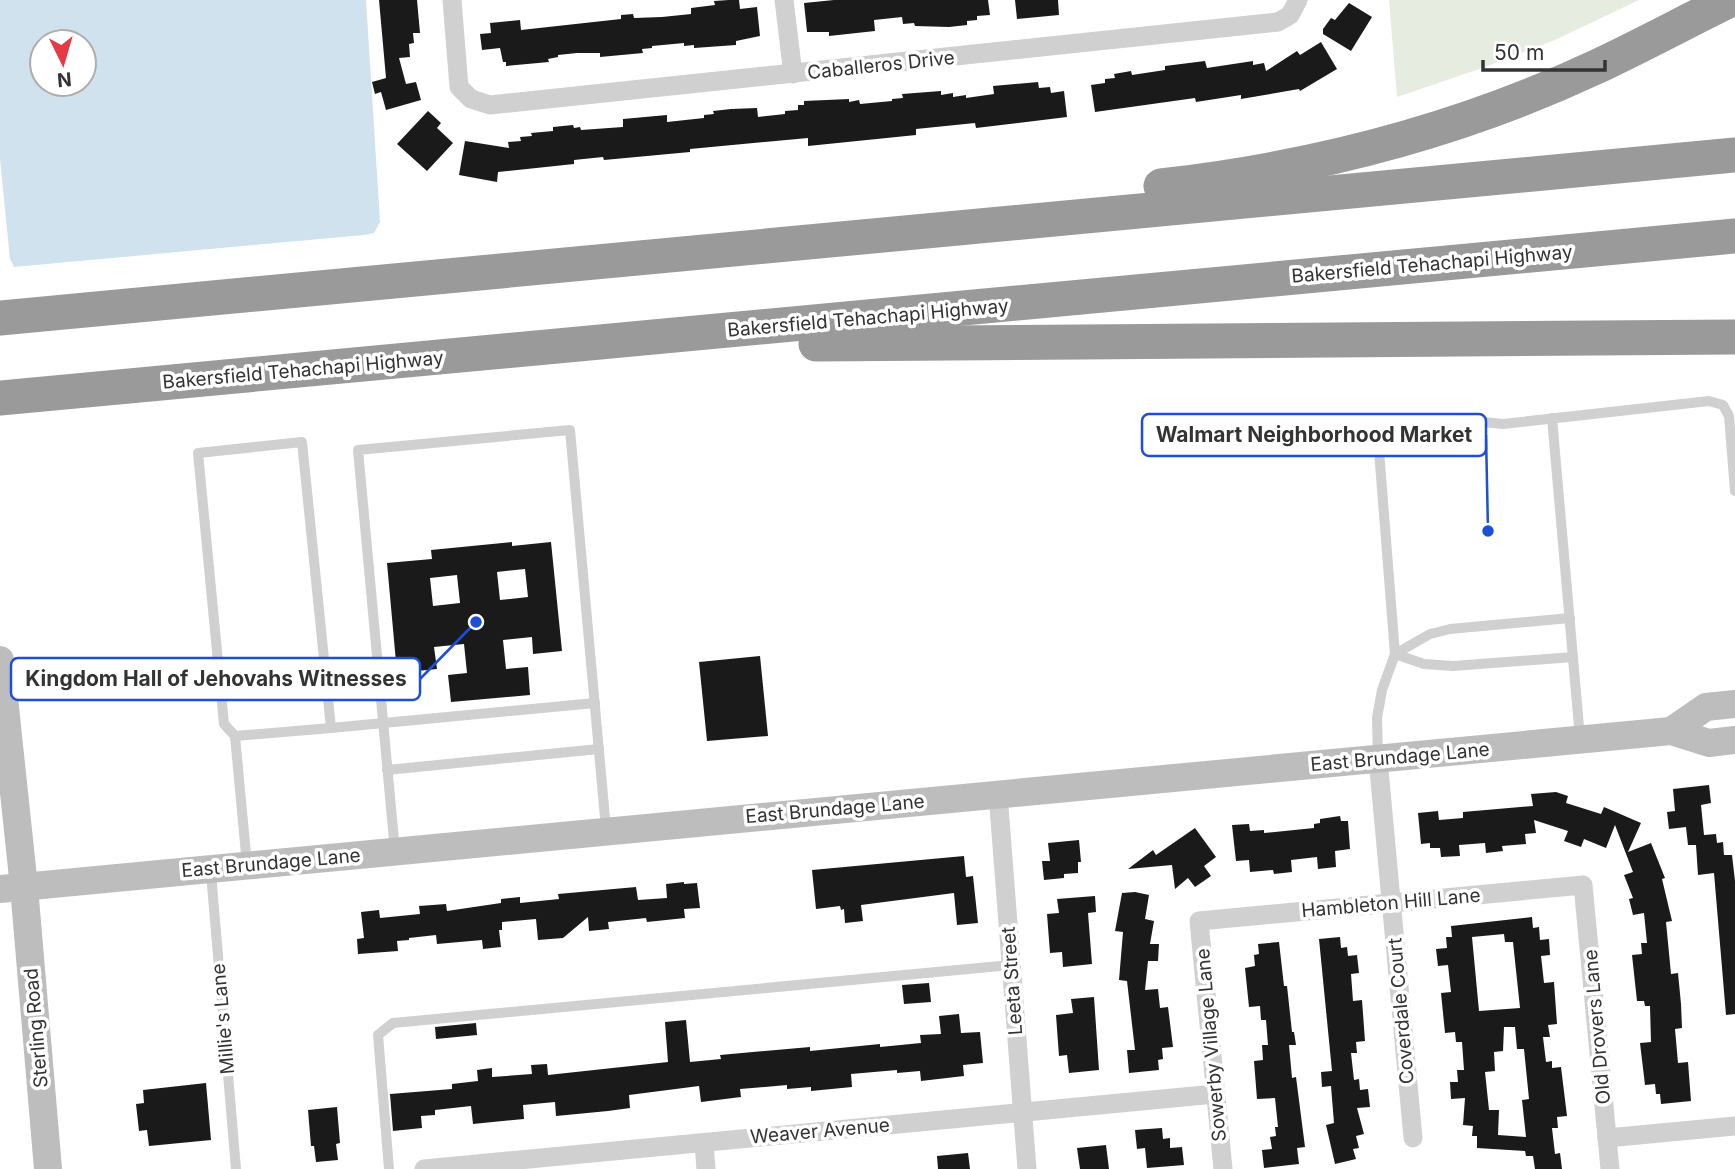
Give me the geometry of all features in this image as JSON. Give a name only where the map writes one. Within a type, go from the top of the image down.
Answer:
[{"type":"highway","points":[[890,234],[966,211],[1233,178],[1301,165],[1376,146],[1450,124],[1524,97],[1595,67],[1730,0]]},
{"type":"highway","points":[[0,318],[1735,156]]},
{"type":"highway","name":"Bakersfield Tehachapi Highway","points":[[0,398],[1735,236]]},
{"type":"highway","points":[[698,334],[744,344],[1735,337]]},
{"type":"main road","name":"Sterling Road","points":[[0,660],[12,888],[48,1169]]},
{"type":"main road","name":"East Brundage Lane","points":[[1671,731],[1706,707],[1735,704]]},
{"type":"main road","name":"East Brundage Lane","points":[[12,888],[1671,731],[1709,743],[1735,740]]},
{"type":"street","name":"Caballeros Drive","points":[[452,0],[459,87],[471,99],[490,105],[1264,24],[1278,22],[1294,8]]},
{"type":"street","points":[[784,0],[793,74]]},
{"type":"street","name":"Coverdale Court","points":[[1378,759],[1413,1138]]},
{"type":"street","name":"Leeta Street","points":[[998,794],[1027,1169]]},
{"type":"street","name":"Hambleton Hill Lane","points":[[1199,921],[1583,885]]},
{"type":"street","name":"Old Drovers Lane","points":[[1583,885],[1610,1169]]},
{"type":"street","name":"Sowerby Village Lane","points":[[1199,921],[1223,1169]]},
{"type":"street","name":"Weaver Avenue","points":[[424,1169],[1216,1094]]},
{"type":"street","points":[[1607,1138],[1735,1126]]},
{"type":"street","points":[[704,1143],[706,1169]]},
{"type":"lane","points":[[1378,759],[1377,718],[1382,690],[1395,654],[1379,451],[1392,433],[1413,424],[1454,419],[1503,424],[1709,401],[1723,405],[1729,416],[1735,491]]},
{"type":"lane","points":[[1552,418],[1580,740]]},
{"type":"lane","points":[[396,851],[358,450],[570,429],[606,831]]},
{"type":"lane","points":[[247,865],[235,736],[224,724],[198,453],[302,442],[331,728]]},
{"type":"lane","points":[[1395,654],[1430,634],[1450,629],[1570,618]]},
{"type":"lane","points":[[1395,654],[1424,664],[1453,666],[1573,657]]},
{"type":"lane","points":[[235,736],[595,703]]},
{"type":"lane","points":[[387,770],[599,749]]},
{"type":"lane","name":"Millie's Lane","points":[[211,869],[236,1169]]},
{"type":"lane","points":[[389,1169],[378,1035],[393,1023],[1011,965]]},
{"type":"shaded area","points":[[1389,0],[1639,0],[1555,40],[1397,97]]},
{"type":"water","points":[[0,0],[366,0],[380,222],[374,233],[14,267],[10,259],[0,159]]},
{"type":"building","points":[[379,0],[417,0],[420,33],[413,33],[414,43],[409,44],[410,57],[399,58],[406,84],[416,82],[421,100],[386,110],[381,92],[375,94],[372,82],[386,78]]},
{"type":"building","points":[[739,0],[740,9],[757,7],[760,36],[736,41],[736,45],[694,48],[694,45],[684,46],[684,43],[652,46],[642,49],[643,53],[600,57],[600,53],[577,53],[558,55],[548,59],[549,62],[506,66],[500,48],[482,50],[480,34],[491,33],[490,23],[520,20],[521,30],[621,19],[621,15],[633,14],[634,18],[662,17],[691,14],[691,8],[715,5],[714,1]]},
{"type":"building","points":[[834,0],[988,0],[990,15],[977,16],[977,20],[967,21],[967,25],[949,27],[903,24],[902,17],[874,20],[875,31],[829,36],[829,32],[807,32],[804,3]]},
{"type":"building","points":[[1015,0],[1058,0],[1059,15],[1017,19]]},
{"type":"building","points":[[1349,3],[1372,17],[1351,51],[1323,34],[1323,29],[1331,18],[1335,20]]},
{"type":"building","points":[[1321,42],[1337,69],[1300,91],[1299,89],[1241,99],[1241,95],[1196,102],[1195,98],[1095,112],[1091,85],[1105,83],[1105,79],[1115,78],[1114,74],[1131,71],[1132,75],[1165,70],[1165,66],[1205,61],[1207,68],[1253,61],[1253,65],[1264,63],[1266,71],[1297,51],[1300,55]]},
{"type":"building","points":[[1038,82],[1039,88],[1050,87],[1051,93],[1064,91],[1067,117],[976,128],[975,123],[916,129],[916,135],[808,146],[808,138],[690,149],[690,152],[574,160],[574,164],[498,172],[497,182],[459,175],[465,141],[509,148],[508,142],[521,141],[520,137],[532,136],[531,133],[553,131],[553,127],[573,125],[581,130],[623,127],[623,119],[667,115],[667,122],[704,118],[704,115],[714,114],[713,111],[731,109],[757,108],[758,117],[798,110],[798,105],[804,105],[804,101],[849,99],[849,102],[859,100],[860,104],[892,101],[903,98],[902,94],[941,91],[941,95],[953,93],[953,97],[966,95],[966,98],[994,94],[993,86]]},
{"type":"building","points":[[428,111],[441,123],[437,128],[453,143],[427,171],[397,144]]},
{"type":"building","points":[[512,542],[512,546],[551,542],[562,651],[533,654],[532,637],[503,640],[506,669],[528,667],[530,695],[451,702],[448,675],[467,673],[464,644],[434,647],[437,669],[397,673],[387,563],[432,559],[431,550]],"holes":[[[525,569],[528,597],[500,600],[497,572]],[[457,575],[460,603],[433,606],[430,578]]]},
{"type":"building","points":[[760,656],[768,736],[707,741],[699,662]]},
{"type":"building","points":[[1709,785],[1711,803],[1701,805],[1704,835],[1716,834],[1717,843],[1723,842],[1724,855],[1732,855],[1735,881],[1735,1014],[1726,1015],[1714,873],[1698,875],[1696,845],[1688,845],[1686,827],[1669,829],[1667,812],[1675,811],[1673,789]]},
{"type":"building","points":[[1556,792],[1568,796],[1566,803],[1601,814],[1604,807],[1641,823],[1628,852],[1651,843],[1665,878],[1662,879],[1672,921],[1666,922],[1671,974],[1678,973],[1681,1004],[1682,1028],[1675,1029],[1678,1063],[1688,1062],[1691,1101],[1661,1104],[1655,1084],[1645,1085],[1640,1043],[1651,1042],[1650,1006],[1645,1006],[1644,1001],[1637,1001],[1632,955],[1642,954],[1641,943],[1647,943],[1644,913],[1633,915],[1629,899],[1633,898],[1624,875],[1633,872],[1615,825],[1606,848],[1584,839],[1581,847],[1564,841],[1568,831],[1534,820],[1536,833],[1525,834],[1526,844],[1502,846],[1503,851],[1486,853],[1485,843],[1459,845],[1460,856],[1441,857],[1440,848],[1430,848],[1430,843],[1421,844],[1418,813],[1438,811],[1439,820],[1463,818],[1463,812],[1533,806],[1531,794]]},
{"type":"building","points":[[1340,816],[1341,821],[1348,821],[1350,849],[1335,851],[1336,867],[1318,869],[1317,857],[1291,860],[1292,872],[1274,874],[1273,870],[1250,872],[1249,860],[1236,861],[1232,825],[1249,824],[1250,831],[1264,830],[1264,833],[1314,828],[1314,824],[1320,823],[1320,819]]},
{"type":"building","points":[[1195,828],[1216,857],[1204,866],[1211,876],[1195,887],[1188,878],[1175,889],[1172,865],[1128,869],[1153,850],[1156,855]]},
{"type":"building","points":[[1079,840],[1081,862],[1078,862],[1078,873],[1044,880],[1042,861],[1050,861],[1048,843]]},
{"type":"building","points":[[964,856],[966,877],[973,876],[978,923],[957,925],[954,893],[861,905],[863,921],[845,923],[844,909],[841,910],[840,906],[816,909],[812,870]]},
{"type":"building","points":[[697,883],[700,908],[684,909],[685,918],[608,922],[609,929],[589,931],[588,917],[563,938],[538,940],[536,919],[502,922],[502,930],[499,930],[501,947],[483,949],[482,940],[437,944],[436,935],[397,941],[398,951],[358,954],[357,939],[364,938],[361,912],[379,910],[380,918],[420,914],[419,906],[446,904],[447,911],[501,903],[501,899],[520,897],[520,903],[559,899],[558,894],[636,887],[638,900],[667,898],[666,884]]},
{"type":"building","points":[[1122,893],[1149,895],[1145,919],[1154,921],[1150,944],[1159,944],[1158,961],[1148,961],[1145,990],[1158,989],[1160,1008],[1168,1007],[1173,1047],[1162,1048],[1163,1059],[1158,1060],[1159,1070],[1129,1073],[1127,1050],[1135,1050],[1127,981],[1119,980],[1123,932],[1115,931]]},
{"type":"building","points":[[1095,896],[1096,912],[1088,913],[1092,964],[1063,967],[1062,952],[1050,953],[1047,914],[1059,913],[1057,899]]},
{"type":"building","points":[[1532,917],[1533,928],[1539,927],[1540,940],[1549,939],[1550,955],[1541,956],[1544,983],[1554,982],[1557,1024],[1548,1025],[1550,1037],[1543,1037],[1546,1062],[1552,1061],[1552,1068],[1561,1067],[1567,1116],[1557,1117],[1558,1128],[1552,1128],[1555,1154],[1560,1153],[1562,1169],[1535,1169],[1533,1156],[1526,1156],[1525,1151],[1477,1148],[1477,1136],[1472,1136],[1473,1126],[1463,1125],[1465,1098],[1451,1099],[1450,1082],[1458,1082],[1457,1070],[1464,1070],[1462,1042],[1456,1042],[1455,1032],[1445,1033],[1441,993],[1451,992],[1448,965],[1438,966],[1436,949],[1447,948],[1446,937],[1452,937],[1451,926]],"holes":[[[1504,934],[1505,942],[1513,942],[1520,1008],[1479,1011],[1472,937]],[[1504,1027],[1515,1027],[1517,1049],[1524,1049],[1529,1099],[1522,1100],[1526,1137],[1498,1135],[1499,1110],[1489,1110],[1485,1072],[1495,1071],[1494,1052],[1503,1051]]]},
{"type":"building","points":[[1340,937],[1341,948],[1347,947],[1348,956],[1357,955],[1359,973],[1351,974],[1353,1001],[1362,1000],[1365,1041],[1356,1042],[1357,1053],[1351,1053],[1354,1080],[1359,1079],[1360,1090],[1368,1089],[1370,1107],[1357,1108],[1364,1134],[1356,1136],[1359,1148],[1353,1149],[1356,1159],[1335,1164],[1326,1125],[1334,1123],[1331,1086],[1322,1087],[1321,1072],[1332,1071],[1319,939]]},
{"type":"building","points":[[1279,942],[1284,986],[1287,986],[1296,1045],[1289,1045],[1292,1078],[1296,1077],[1305,1147],[1297,1148],[1299,1164],[1264,1168],[1262,1150],[1272,1149],[1270,1137],[1276,1136],[1275,1127],[1278,1127],[1275,1098],[1257,1099],[1254,1061],[1263,1060],[1262,1045],[1268,1045],[1266,1020],[1261,1020],[1260,1006],[1249,1007],[1245,968],[1255,966],[1254,955],[1259,954],[1258,944]]},
{"type":"building","points":[[929,983],[931,1002],[904,1004],[902,985]]},
{"type":"building","points":[[1094,997],[1099,1070],[1069,1073],[1067,1055],[1059,1056],[1056,1015],[1073,1013],[1071,999]]},
{"type":"building","points":[[959,1014],[961,1033],[980,1032],[983,1063],[963,1065],[964,1076],[921,1081],[920,1071],[851,1074],[852,1087],[811,1091],[811,1087],[787,1089],[787,1085],[740,1089],[741,1097],[701,1102],[699,1086],[629,1095],[630,1108],[608,1111],[556,1116],[555,1102],[523,1105],[524,1119],[473,1124],[471,1106],[435,1110],[435,1115],[421,1116],[422,1128],[393,1131],[390,1094],[452,1089],[452,1084],[478,1081],[477,1070],[492,1068],[492,1077],[532,1074],[531,1065],[547,1064],[548,1075],[668,1062],[665,1022],[686,1020],[690,1062],[721,1059],[720,1055],[810,1047],[810,1051],[921,1043],[920,1035],[941,1034],[939,1016]]},
{"type":"building","points":[[476,1023],[477,1035],[436,1039],[435,1027]]},
{"type":"building","points":[[206,1083],[211,1140],[149,1146],[147,1130],[139,1131],[136,1104],[144,1103],[143,1090]]},
{"type":"building","points":[[337,1107],[340,1143],[336,1144],[338,1160],[316,1162],[314,1146],[311,1146],[308,1110]]},
{"type":"building","points":[[1162,1128],[1163,1139],[1170,1138],[1170,1148],[1182,1147],[1184,1165],[1147,1168],[1145,1148],[1137,1149],[1135,1130]]},
{"type":"building","points":[[1106,1145],[1109,1169],[1080,1169],[1077,1148]]},
{"type":"building","points":[[968,1153],[970,1169],[938,1169],[937,1156]]},
{"type":"place","name":"Walmart Neighborhood Market","points":[[1488,531]]},
{"type":"place","name":"Kingdom Hall of Jehovahs Witnesses","points":[[476,622]]}]
